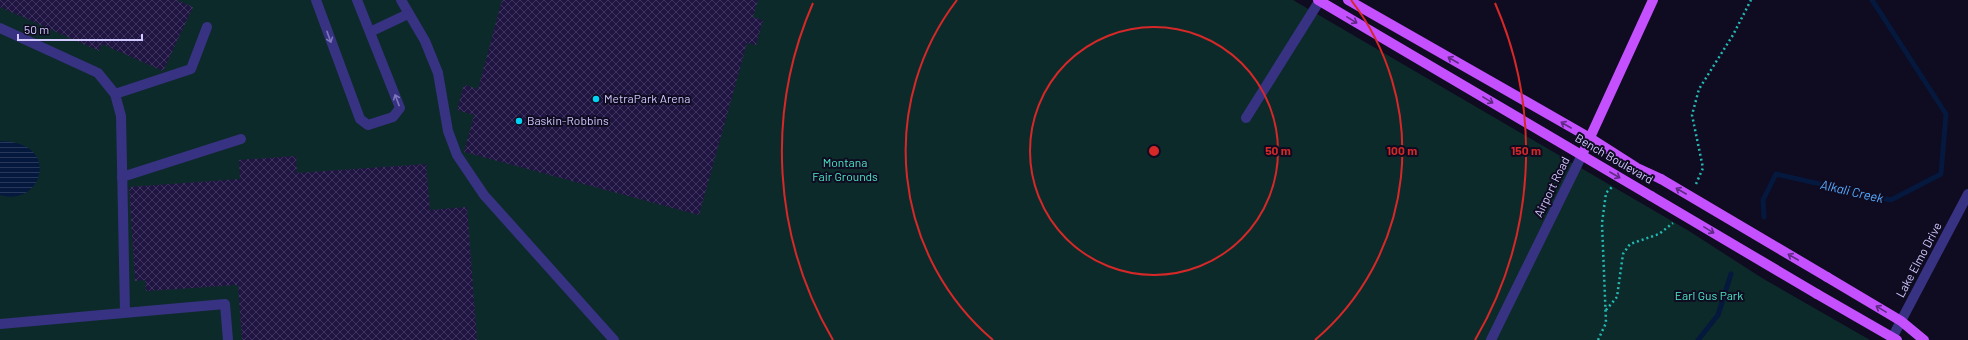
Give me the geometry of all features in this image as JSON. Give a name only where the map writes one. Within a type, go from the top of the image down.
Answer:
[{"type":"main road","name":"Bench Boulevard","points":[[1319,0],[1894,339]]},
{"type":"main road","points":[[1348,0],[1590,138],[1637,168],[1660,179],[1827,277],[1901,321],[1924,340]]},
{"type":"main road","name":"Airport Road","points":[[1582,155],[1653,0]]},
{"type":"street","points":[[316,0],[360,119],[368,125],[393,117],[400,108],[357,0]]},
{"type":"street","points":[[401,0],[425,41],[438,73],[448,131],[457,155],[484,195],[614,340]]},
{"type":"street","points":[[1246,118],[1319,0]]},
{"type":"street","points":[[370,32],[408,14]]},
{"type":"street","points":[[115,94],[191,69],[207,27]]},
{"type":"street","points":[[0,28],[98,73],[115,94],[121,116],[124,312]]},
{"type":"street","points":[[122,177],[241,139]]},
{"type":"street","name":"Airport Road","points":[[1491,340],[1582,155]]},
{"type":"street","name":"Lake Elmo Drive","points":[[1894,339],[1901,321],[1968,194]]},
{"type":"street","points":[[0,324],[225,304],[228,340]]},
{"type":"path","points":[[1693,190],[1702,168],[1692,115],[1699,89],[1733,35],[1751,0]]},
{"type":"path","points":[[1598,340],[1606,323],[1602,223],[1606,193],[1620,178]]},
{"type":"path","points":[[1606,310],[1617,297],[1623,254],[1630,244],[1659,234],[1673,223],[1677,216]]},
{"type":"green space","name":"Montana Fair Grounds","points":[[0,0],[1293,0],[1689,231],[1762,278],[1870,340],[0,340]]},
{"type":"water","points":[[0,141],[20,144],[32,151],[39,162],[39,173],[35,184],[27,192],[15,196],[0,195]]},
{"type":"building","points":[[0,0],[177,0],[193,7],[163,71],[102,44],[99,51],[0,7]]},
{"type":"building","name":"MetraPark Arena","points":[[502,0],[758,0],[753,17],[763,20],[756,45],[747,43],[699,215],[464,152],[474,115],[457,110],[464,85],[478,89]]},
{"type":"building","points":[[296,156],[297,173],[426,164],[430,210],[467,207],[477,340],[242,340],[238,285],[146,291],[145,280],[135,281],[129,187],[240,179],[239,160]]},
{"type":"waterway","name":"Alkali Creek","points":[[1764,217],[1763,200],[1776,174],[1891,200],[1941,174],[1946,114],[1872,0]]},
{"type":"waterway","name":"Alkali Creek","points":[[1698,340],[1718,315],[1731,274]]},
{"type":"place","name":"MetraPark Arena","points":[[596,99]]},
{"type":"place","name":"Baskin-Robbins","points":[[519,121]]},
{"type":"park label","name":"Earl Gus Park","points":[[1709,296]]}]
